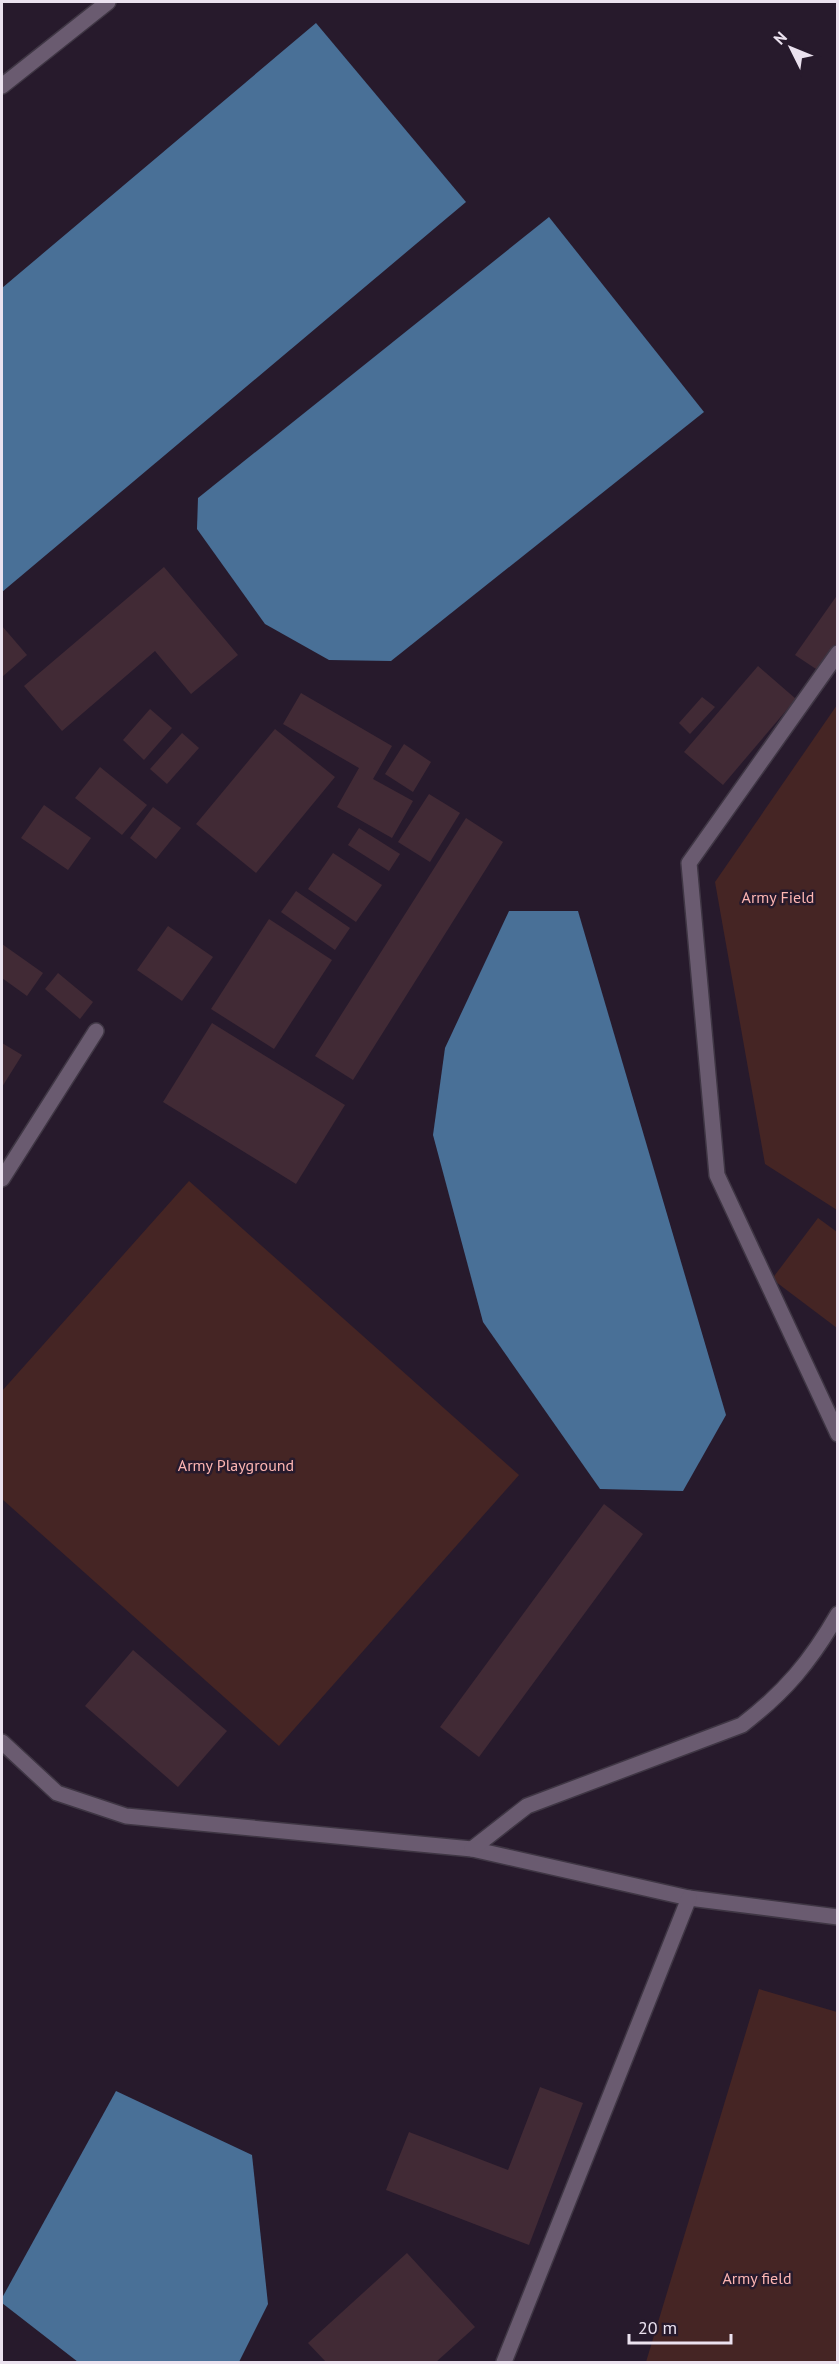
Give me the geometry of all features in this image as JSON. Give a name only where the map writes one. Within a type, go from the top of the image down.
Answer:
[{"type":"street","points":[[2,86],[108,2]]},
{"type":"street","points":[[837,653],[689,863],[717,1175],[837,1434]]},
{"type":"street","points":[[2,1179],[96,1031]]},
{"type":"street","points":[[472,1849],[527,1806],[742,1725],[771,1703],[800,1670],[820,1646],[837,1614]]},
{"type":"street","points":[[2,1742],[57,1793],[126,1816],[472,1849],[689,1898],[837,1917]]},
{"type":"street","points":[[504,2362],[689,1898]]},
{"type":"green space","name":"Army Field","points":[[837,705],[838,1210],[765,1164],[715,882]]},
{"type":"green space","name":"Army Playground","points":[[189,1181],[519,1475],[279,1746],[2,1499],[2,1391]]},
{"type":"green space","points":[[818,1218],[837,1232],[837,1328],[772,1279]]},
{"type":"green space","name":"Army field","points":[[759,1989],[837,2012],[837,2362],[646,2362]]},
{"type":"water","points":[[316,23],[466,202],[2,592],[2,288]]},
{"type":"water","points":[[549,217],[704,412],[391,661],[329,660],[265,624],[197,529],[198,498]]},
{"type":"water","points":[[509,911],[578,911],[726,1415],[683,1491],[600,1489],[483,1322],[433,1135],[445,1048]]},
{"type":"water","points":[[116,2091],[252,2155],[268,2304],[239,2362],[78,2362],[2,2303],[2,2298]]},
{"type":"building","points":[[164,567],[238,655],[191,694],[155,651],[62,731],[24,686]]},
{"type":"building","points":[[838,594],[838,650],[822,673],[795,655]]},
{"type":"building","points":[[2,626],[27,655],[2,677]]},
{"type":"building","points":[[758,666],[796,699],[723,785],[684,752]]},
{"type":"building","points":[[301,693],[392,746],[373,779],[413,801],[392,838],[337,807],[359,768],[283,724]]},
{"type":"building","points":[[702,697],[715,707],[690,734],[679,723]]},
{"type":"building","points":[[150,709],[172,728],[144,760],[123,740]]},
{"type":"building","points":[[275,729],[335,777],[256,873],[196,824]]},
{"type":"building","points":[[182,733],[199,748],[167,784],[150,769]]},
{"type":"building","points":[[404,744],[431,762],[413,792],[385,774]]},
{"type":"building","points":[[100,767],[147,805],[122,835],[75,798]]},
{"type":"building","points":[[429,794],[460,813],[430,862],[398,842]]},
{"type":"building","points":[[44,805],[91,838],[68,870],[21,838]]},
{"type":"building","points":[[153,807],[181,828],[156,859],[130,838]]},
{"type":"building","points":[[466,818],[503,842],[353,1080],[315,1056]]},
{"type":"building","points":[[359,828],[400,854],[389,871],[348,845]]},
{"type":"building","points":[[333,853],[382,885],[356,922],[308,889]]},
{"type":"building","points":[[296,891],[350,928],[335,950],[281,912]]},
{"type":"building","points":[[269,919],[332,960],[274,1049],[211,1009]]},
{"type":"building","points":[[168,926],[213,957],[182,1001],[137,970]]},
{"type":"building","points":[[2,944],[43,973],[27,996],[2,978]]},
{"type":"building","points":[[58,973],[93,1002],[80,1019],[45,989]]},
{"type":"building","points":[[212,1023],[345,1105],[296,1184],[163,1102]]},
{"type":"building","points":[[2,1043],[22,1055],[2,1087]]},
{"type":"building","points":[[604,1504],[643,1534],[479,1757],[440,1727]]},
{"type":"building","points":[[133,1650],[227,1731],[178,1787],[85,1706]]},
{"type":"building","points":[[540,2087],[583,2103],[529,2245],[386,2190],[409,2132],[508,2170]]},
{"type":"building","points":[[407,2253],[475,2327],[436,2362],[326,2362],[308,2343]]}]
